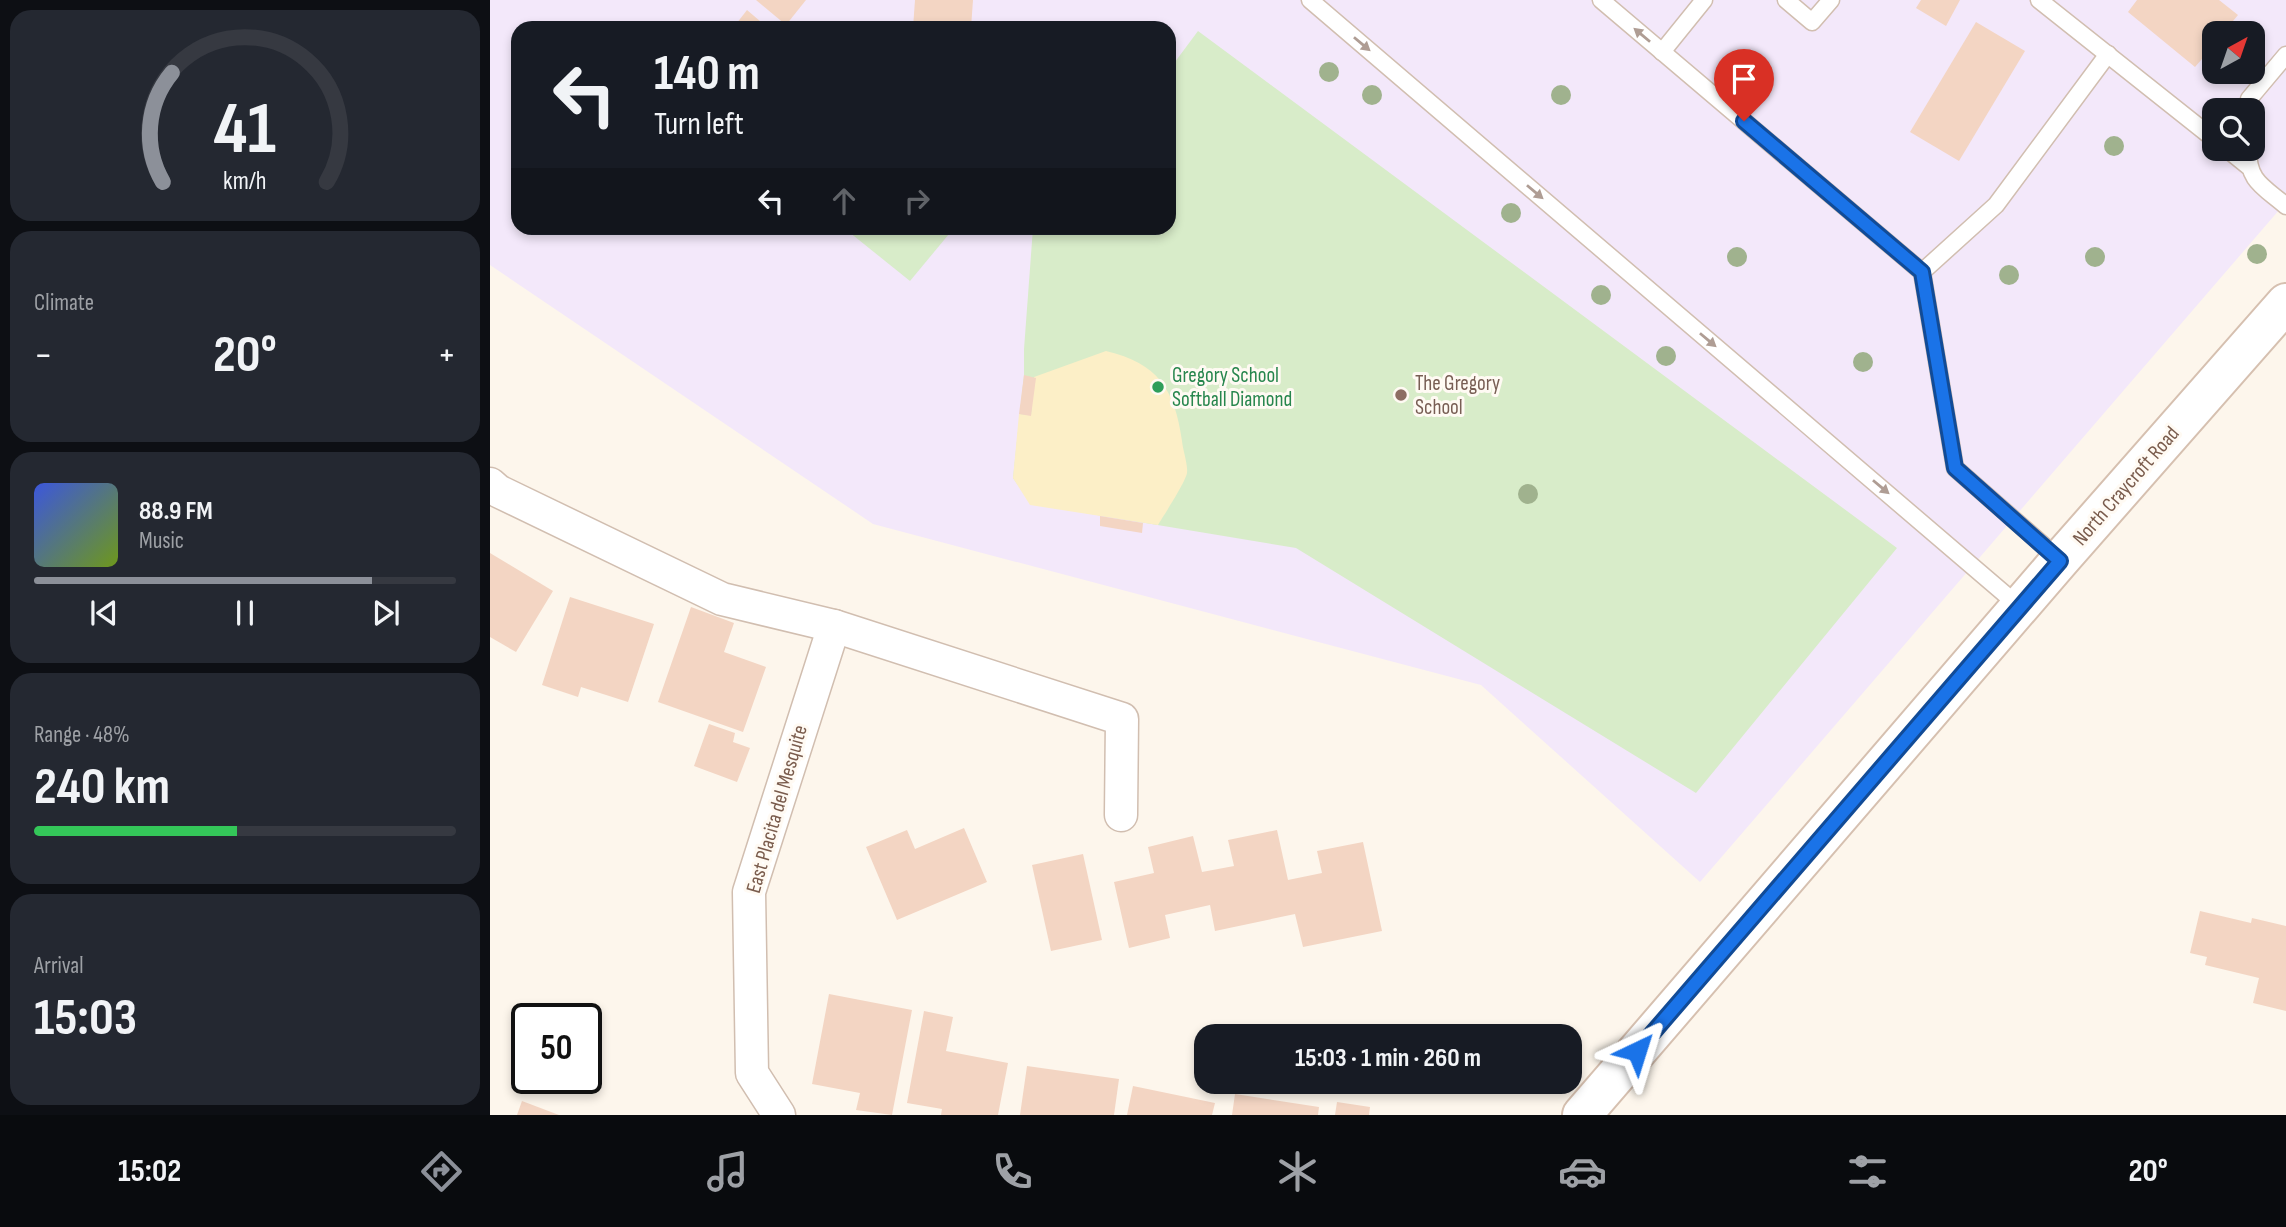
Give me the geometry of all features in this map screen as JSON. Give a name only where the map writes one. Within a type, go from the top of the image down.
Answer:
[{"type":"main road","name":"North Craycroft Road","points":[[1582,1115],[2286,303]]},
{"type":"street","points":[[490,484],[498,491],[722,599],[834,626],[1122,719],[1121,815]]},
{"type":"street","name":"East Placita del Mesquite","points":[[779,1115],[752,1073],[749,892],[834,626]]},
{"type":"lane","points":[[1310,0],[2020,607]]},
{"type":"lane","points":[[1601,0],[1922,272],[1955,468],[2060,561]]},
{"type":"lane","points":[[1662,52],[1704,0]]},
{"type":"lane","points":[[1786,0],[1812,22],[1831,0]]},
{"type":"lane","points":[[2039,0],[2202,129]]},
{"type":"lane","points":[[1922,272],[1996,205],[2108,54]]},
{"type":"lane","points":[[2250,98],[2286,55]]},
{"type":"lane","points":[[2242,161],[2248,166],[2254,178],[2286,206]]},
{"type":"lane","points":[[2248,161],[2248,166]]},
{"type":"shaded area","name":"The Gregory School","points":[[490,0],[2286,0],[2286,202],[1700,882],[1481,685],[873,524],[490,265]]},
{"type":"green space","points":[[1198,31],[1897,548],[1696,793],[1296,548],[1031,504],[1013,478],[1024,375],[1032,235],[1176,235],[1176,61]]},
{"type":"green space","points":[[853,235],[948,235],[910,281]]},
{"type":"sand","points":[[1106,351],[1124,356],[1151,371],[1169,393],[1179,423],[1187,473],[1158,525],[1030,505],[1013,478],[1019,414],[1031,415],[1034,377]]},
{"type":"building","points":[[756,0],[806,0],[789,21],[781,21]]},
{"type":"building","points":[[915,0],[973,0],[972,21],[914,21]]},
{"type":"building","points":[[1921,0],[1960,0],[1946,26],[1916,8]]},
{"type":"building","points":[[2137,0],[2219,0],[2238,15],[2233,21],[2202,21],[2202,59],[2195,67],[2128,12]]},
{"type":"building","points":[[747,10],[760,21],[738,21]]},
{"type":"building","points":[[1976,22],[2025,51],[1959,161],[1910,132]]},
{"type":"building","points":[[1024,375],[1036,378],[1031,416],[1019,414]]},
{"type":"building","points":[[1100,516],[1143,523],[1142,533],[1100,526]]},
{"type":"building","points":[[490,553],[553,591],[516,652],[490,637]]},
{"type":"building","points":[[570,597],[654,624],[628,702],[581,687],[578,697],[542,685]]},
{"type":"building","points":[[691,607],[734,623],[724,652],[766,667],[743,732],[658,702]]},
{"type":"building","points":[[709,724],[735,733],[733,742],[750,748],[737,782],[694,766]]},
{"type":"building","points":[[964,828],[987,882],[897,920],[866,847],[907,830],[915,849]]},
{"type":"building","points":[[1277,830],[1288,880],[1322,873],[1317,851],[1363,842],[1382,931],[1303,947],[1295,914],[1215,931],[1210,905],[1165,915],[1170,938],[1129,948],[1114,882],[1154,873],[1148,847],[1193,836],[1202,872],[1234,866],[1228,840]]},
{"type":"building","points":[[1083,854],[1102,940],[1051,951],[1032,865]]},
{"type":"building","points":[[2200,911],[2251,923],[2252,918],[2286,926],[2286,1011],[2253,1003],[2259,978],[2205,965],[2207,957],[2190,953]]},
{"type":"building","points":[[829,994],[912,1010],[892,1115],[856,1110],[860,1093],[812,1084]]},
{"type":"building","points":[[924,1011],[953,1017],[946,1051],[1008,1063],[998,1115],[941,1115],[942,1109],[907,1103]]},
{"type":"building","points":[[1027,1066],[1119,1079],[1114,1115],[1020,1115]]},
{"type":"building","points":[[1133,1086],[1215,1103],[1212,1115],[1127,1115]]},
{"type":"building","points":[[1235,1094],[1319,1107],[1318,1115],[1232,1115]]},
{"type":"building","points":[[522,1101],[559,1115],[517,1115]]},
{"type":"building","points":[[1337,1102],[1370,1107],[1369,1115],[1335,1115]]},
{"type":"place","name":"Gregory School Softball Diamond","points":[[1158,387]]},
{"type":"place","name":"The Gregory School","points":[[1401,395]]},
{"type":"route","points":[[1637,1051],[2060,561],[1955,468],[1922,272],[1744,121]]}]
